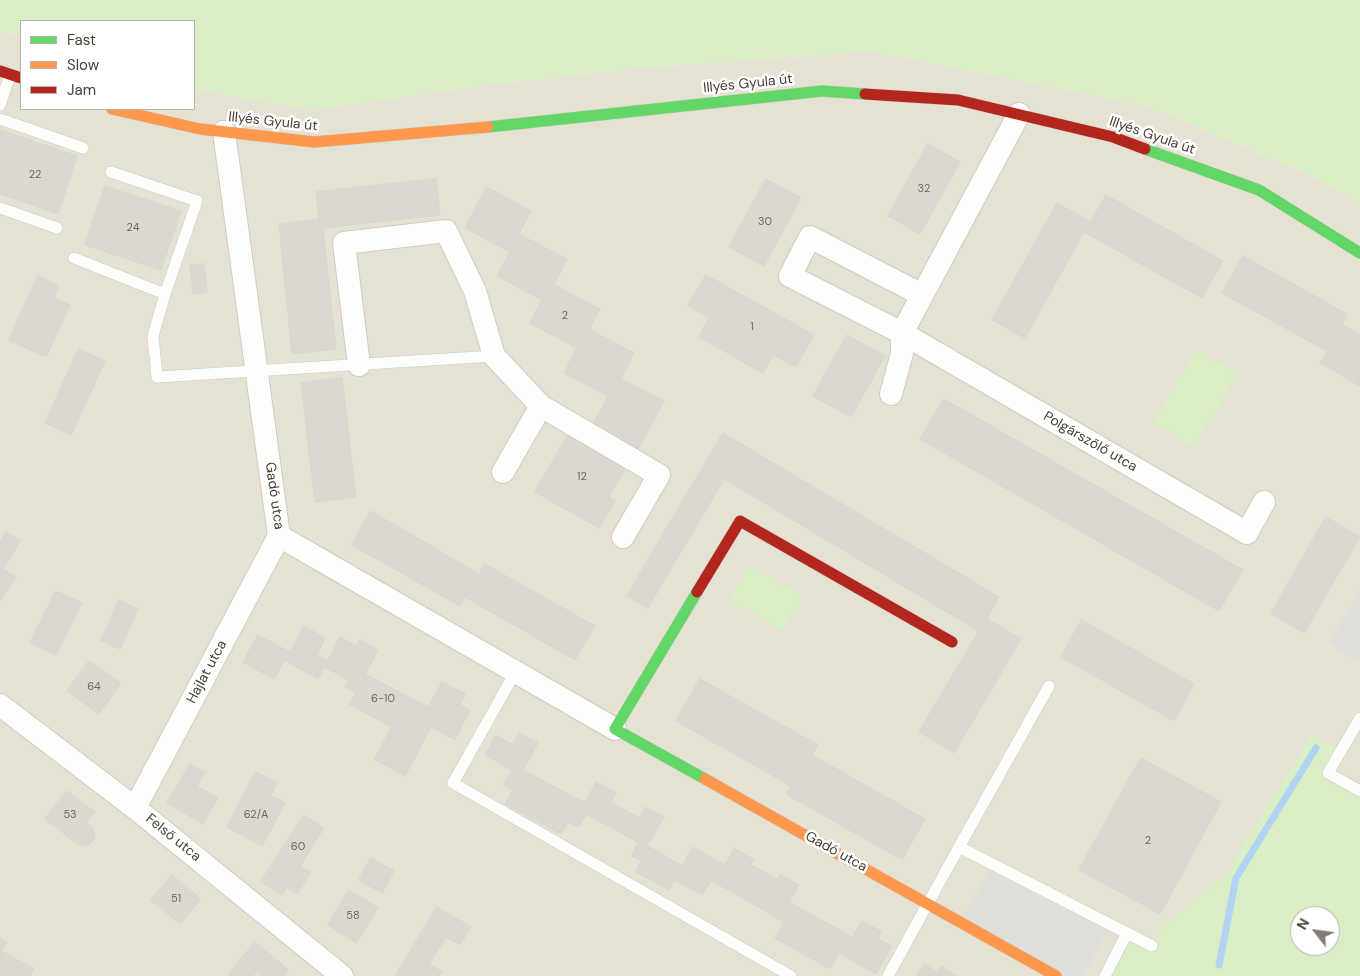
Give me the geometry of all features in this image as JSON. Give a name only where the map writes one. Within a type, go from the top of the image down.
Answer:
[{"type":"street","name":"Illyés Gyula út","points":[[116,110],[200,129],[314,142],[454,130],[822,92],[958,100],[1113,137],[1259,190],[1360,252]]},
{"type":"street","points":[[891,394],[902,353],[902,333],[1019,114]]},
{"type":"street","name":"Gadó utca","points":[[224,132],[280,536],[516,672],[1056,976]]},
{"type":"street","points":[[360,365],[344,243],[446,231],[475,291],[494,356],[541,406],[660,475],[623,537]]},
{"type":"street","name":"Polgárszőlő utca","points":[[922,295],[810,237],[790,276],[902,333],[1247,533],[1264,502]]},
{"type":"street","points":[[503,472],[541,406]]},
{"type":"street","points":[[615,728],[740,521],[952,642]]},
{"type":"street","name":"Hajlat utca","points":[[135,808],[280,536]]},
{"type":"street","name":"Felső utca","points":[[0,705],[135,808],[342,976]]},
{"type":"lane","points":[[0,105],[10,75]]},
{"type":"lane","points":[[0,119],[83,148]]},
{"type":"lane","points":[[111,172],[197,201],[164,294],[153,336],[157,377],[494,356]]},
{"type":"lane","points":[[0,208],[57,228]]},
{"type":"lane","points":[[74,258],[164,294]]},
{"type":"lane","points":[[516,672],[453,783],[791,976]]},
{"type":"lane","points":[[888,976],[1049,686]]},
{"type":"lane","points":[[1360,718],[1328,773],[1360,790]]},
{"type":"lane","points":[[959,847],[1152,946]]},
{"type":"lane","points":[[1105,976],[1127,933]]},
{"type":"shaded area","points":[[0,30],[20,37],[20,110],[195,110],[195,89],[315,110],[476,86],[639,68],[871,51],[1146,105],[1305,173],[1360,203],[1360,976],[0,976]]},
{"type":"shaded area","points":[[1360,590],[1360,662],[1329,643]]},
{"type":"shaded area","points":[[993,865],[1110,925],[1083,976],[1056,976],[961,922]]},
{"type":"green space","points":[[0,0],[1360,0],[1360,203],[1305,173],[1146,105],[871,51],[639,68],[476,86],[315,110],[195,89],[195,20],[20,20],[20,37],[0,30]]},
{"type":"green space","points":[[1196,350],[1237,374],[1194,447],[1153,423]]},
{"type":"green space","points":[[750,565],[803,597],[783,631],[729,600]]},
{"type":"green space","points":[[1312,734],[1341,751],[1328,773],[1360,791],[1360,976],[1105,976],[1127,933],[1152,946],[1163,925],[1225,876]]},
{"type":"building","points":[[1,130],[77,156],[58,214],[0,194]]},
{"type":"building","points":[[928,144],[960,162],[920,234],[888,216]]},
{"type":"building","points":[[436,179],[440,215],[323,228],[336,349],[292,354],[279,224],[319,219],[316,192]]},
{"type":"building","points":[[766,179],[801,198],[764,266],[729,247]]},
{"type":"building","points":[[105,186],[181,211],[161,270],[85,245]]},
{"type":"building","points":[[487,187],[531,211],[519,234],[567,259],[554,285],[600,309],[589,329],[634,353],[621,379],[664,401],[637,451],[592,427],[608,396],[564,373],[577,348],[530,323],[542,300],[497,276],[510,252],[465,228]]},
{"type":"building","points":[[1106,195],[1223,261],[1202,298],[1084,232],[1025,338],[992,320],[1057,203],[1091,222]]},
{"type":"building","points":[[1243,256],[1347,314],[1342,324],[1360,335],[1360,386],[1320,363],[1327,351],[1222,293]]},
{"type":"building","points":[[204,264],[207,292],[193,294],[190,265]]},
{"type":"building","points":[[706,275],[814,335],[796,367],[773,355],[763,373],[699,337],[709,318],[688,306]]},
{"type":"building","points":[[38,276],[59,286],[54,298],[70,305],[46,357],[9,340]]},
{"type":"building","points":[[847,335],[885,356],[851,417],[813,396]]},
{"type":"building","points":[[79,349],[105,361],[71,435],[45,423]]},
{"type":"building","points":[[342,378],[356,497],[315,502],[301,383]]},
{"type":"building","points":[[944,399],[1243,570],[1219,611],[920,439]]},
{"type":"building","points":[[569,433],[627,466],[609,497],[615,501],[599,528],[535,492]]},
{"type":"building","points":[[723,433],[999,597],[987,619],[1021,639],[954,753],[919,732],[979,631],[724,479],[648,608],[627,596]]},
{"type":"building","points":[[371,511],[479,574],[485,564],[595,626],[575,660],[465,597],[460,606],[352,545]]},
{"type":"building","points":[[1326,517],[1360,537],[1304,633],[1271,614]]},
{"type":"building","points":[[6,532],[20,541],[3,569],[16,577],[0,602],[0,542]]},
{"type":"building","points":[[56,591],[82,603],[56,655],[30,643]]},
{"type":"building","points":[[119,600],[138,609],[120,649],[101,641]]},
{"type":"building","points":[[1082,620],[1194,684],[1174,721],[1061,657]]},
{"type":"building","points":[[304,626],[325,638],[317,655],[328,661],[340,637],[357,646],[360,640],[378,650],[365,674],[428,707],[442,682],[465,694],[460,705],[470,710],[455,740],[431,727],[405,776],[374,759],[392,727],[349,704],[356,693],[345,687],[349,680],[324,667],[318,679],[284,660],[274,679],[243,662],[258,635],[290,652]]},
{"type":"building","points":[[89,661],[121,683],[99,714],[67,691]]},
{"type":"building","points":[[700,679],[818,745],[812,755],[925,819],[902,860],[786,794],[791,786],[676,721]]},
{"type":"building","points":[[519,733],[538,743],[523,770],[585,803],[596,782],[616,793],[611,802],[639,818],[645,807],[664,817],[647,846],[683,866],[669,890],[636,872],[641,861],[631,856],[638,842],[586,814],[579,827],[568,822],[561,834],[505,804],[513,790],[503,785],[512,770],[485,755],[496,735],[513,745]]},
{"type":"building","points":[[1141,758],[1221,802],[1160,914],[1079,870]]},
{"type":"building","points":[[190,764],[205,772],[197,786],[218,798],[203,824],[167,803]]},
{"type":"building","points":[[256,772],[277,783],[271,795],[285,803],[262,846],[227,827]]},
{"type":"building","points":[[67,791],[95,812],[86,823],[93,828],[95,838],[89,845],[79,845],[45,819]]},
{"type":"building","points":[[304,815],[324,828],[300,866],[311,872],[297,894],[287,887],[282,895],[261,882]]},
{"type":"building","points":[[693,847],[725,865],[734,848],[754,860],[751,865],[777,879],[780,874],[799,885],[789,902],[852,937],[862,921],[882,932],[878,939],[892,946],[876,974],[839,953],[830,969],[775,938],[784,922],[711,880],[702,895],[675,880]]},
{"type":"building","points":[[371,858],[394,871],[382,893],[359,880]]},
{"type":"building","points":[[172,875],[201,899],[180,924],[151,900]]},
{"type":"building","points":[[349,890],[378,908],[356,943],[328,925]]},
{"type":"building","points":[[437,907],[471,927],[460,945],[446,937],[429,964],[442,972],[439,976],[397,976],[396,975]]},
{"type":"building","points":[[0,938],[7,942],[0,955]]},
{"type":"building","points":[[255,942],[289,970],[284,976],[262,976],[257,971],[253,976],[232,976],[229,974]]},
{"type":"building","points":[[2,951],[34,969],[30,976],[0,976],[0,955]]},
{"type":"building","points":[[924,964],[937,972],[941,966],[957,976],[917,976]]},
{"type":"waterway","points":[[1219,965],[1236,878],[1316,748]]},
{"type":"traffic: fast","points":[[488,127],[822,91],[865,94]]},
{"type":"traffic: fast","points":[[1145,149],[1259,190],[1360,253]]},
{"type":"traffic: fast","points":[[697,592],[615,729],[705,779]]},
{"type":"traffic: slow","points":[[116,110],[200,129],[314,142],[488,127]]},
{"type":"traffic: slow","points":[[705,779],[1056,976]]},
{"type":"traffic: jam","points":[[0,71],[20,78]]},
{"type":"traffic: jam","points":[[865,94],[958,100],[1113,137],[1145,149]]},
{"type":"traffic: jam","points":[[697,592],[740,521],[952,642]]}]
